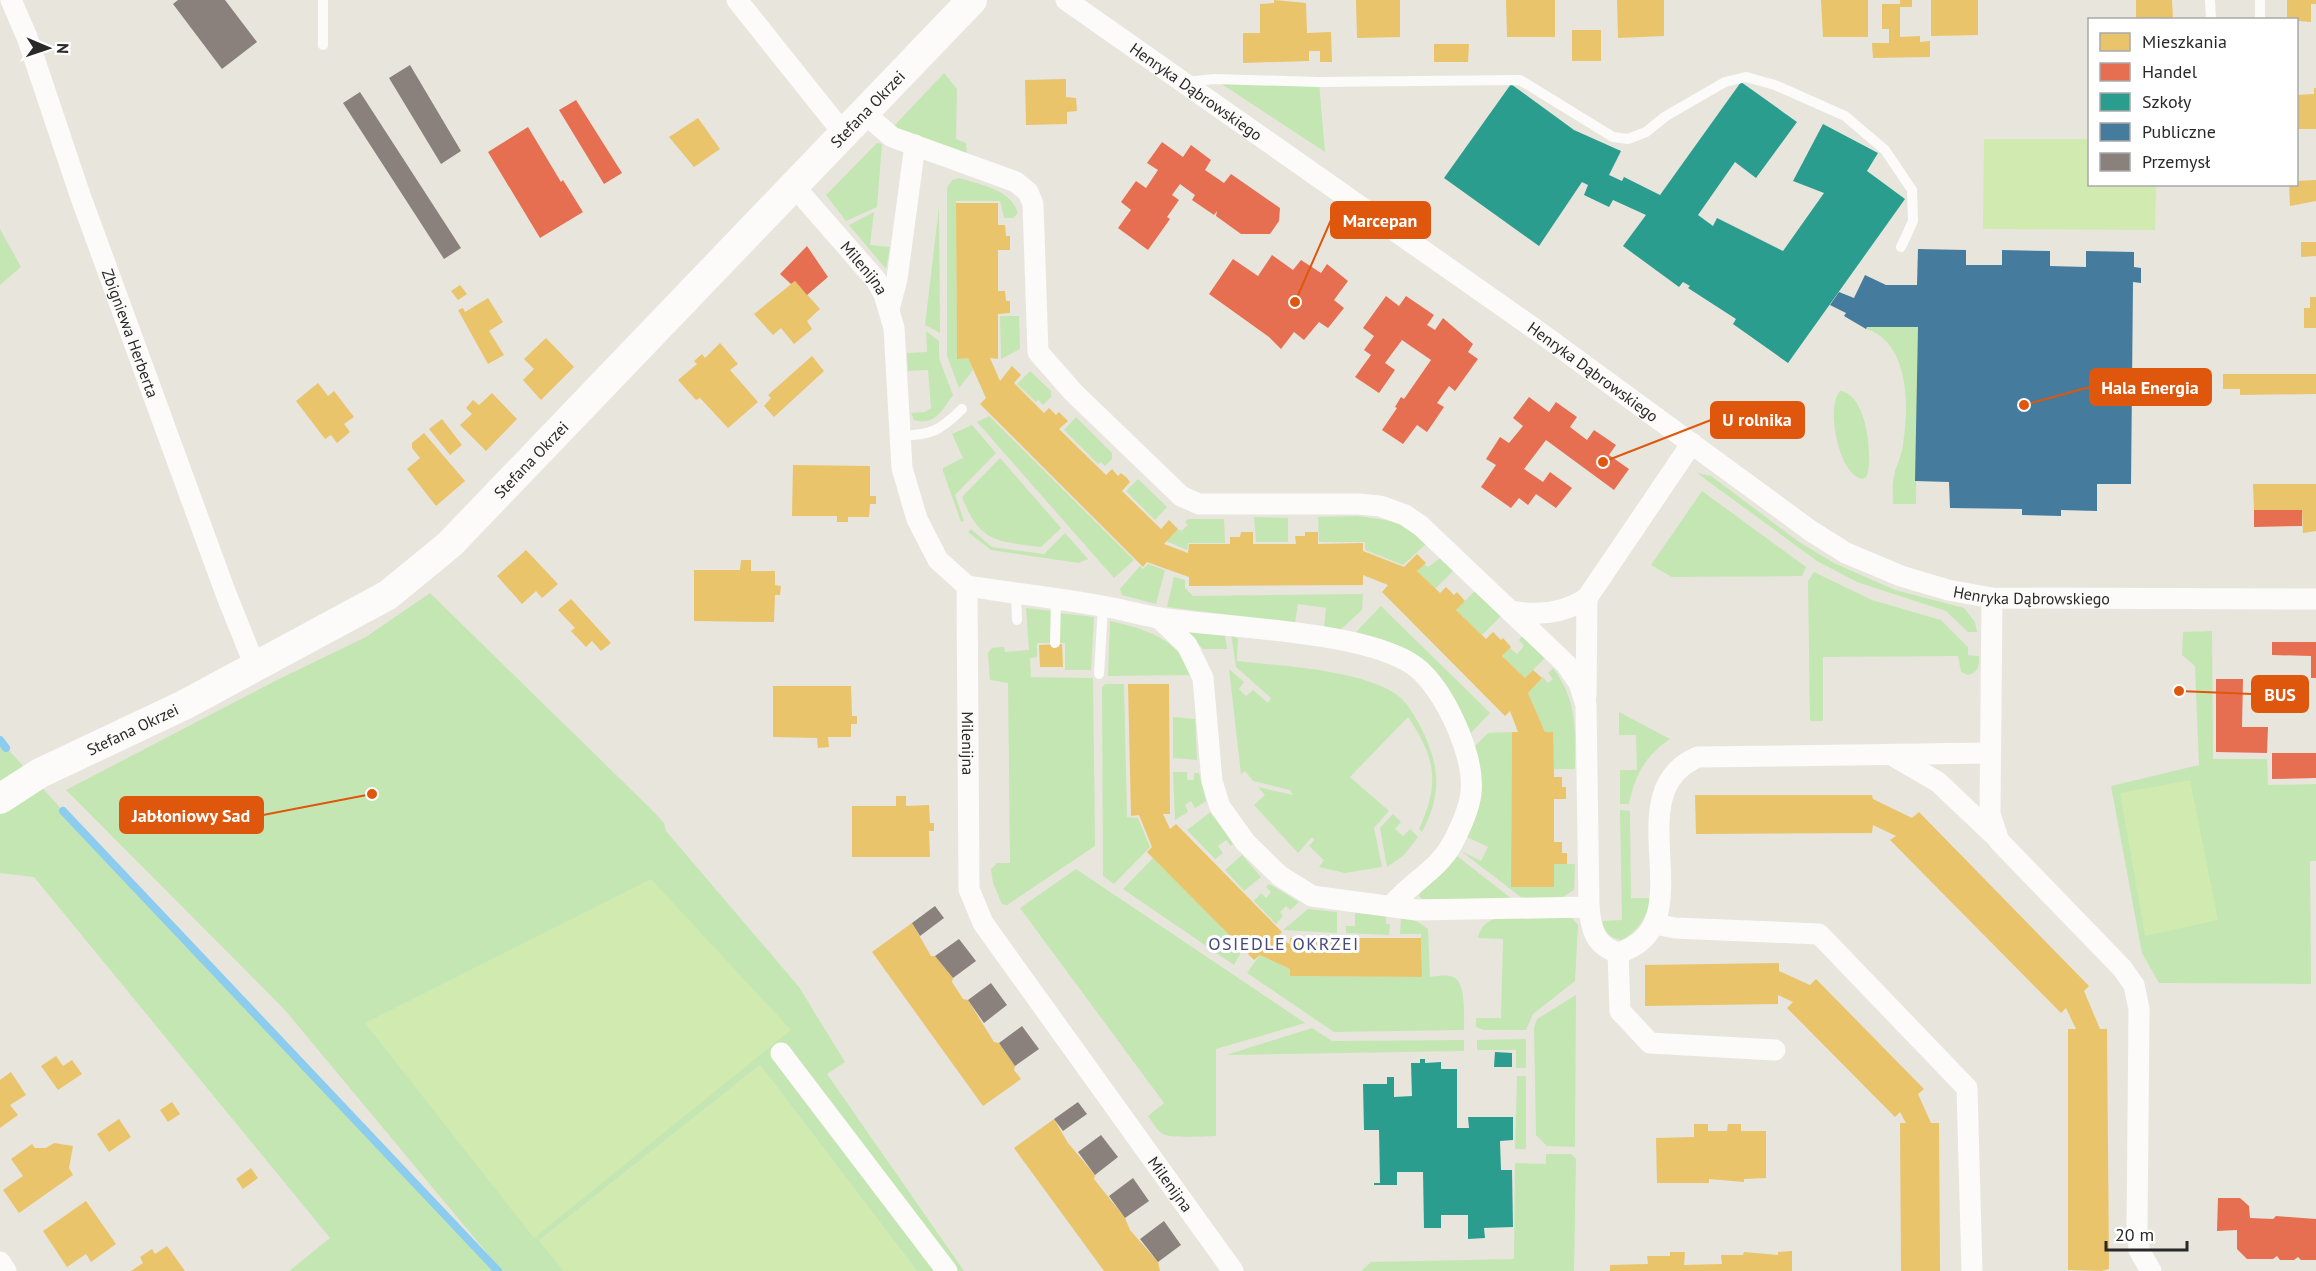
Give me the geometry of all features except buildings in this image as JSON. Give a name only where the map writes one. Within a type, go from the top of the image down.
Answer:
[{"type":"street","name":"Zbigniewa Herberta","points":[[11,0],[27,37],[80,195],[226,594],[255,666]]},
{"type":"street","points":[[737,0],[854,124],[1016,182],[1028,192],[1033,204],[1038,352],[1073,392],[1181,496],[1199,504],[1358,504],[1380,506],[1405,515],[1421,526],[1566,664],[1579,683],[1586,705]]},
{"type":"street","name":"Henryka Dąbrowskiego","points":[[1066,0],[1692,443],[1783,511],[1846,553],[1901,576],[1948,590],[1992,598],[2316,598]]},
{"type":"street","name":"Stefana Okrzei","points":[[0,799],[40,773],[184,705],[388,595],[450,544],[854,124],[964,3]]},
{"type":"street","points":[[889,309],[897,279],[915,145]]},
{"type":"street","name":"Milenijna","points":[[794,186],[876,280],[889,309],[894,328],[902,468],[917,519],[938,561],[967,586],[969,889],[983,923],[1233,1271]]},
{"type":"street","points":[[1511,611],[1530,614],[1560,611],[1587,598],[1692,443]]},
{"type":"street","points":[[967,586],[1103,606],[1160,618],[1293,633],[1384,652],[1416,667],[1437,691],[1453,717],[1464,749],[1471,793],[1451,846],[1428,873],[1392,905]]},
{"type":"street","points":[[1587,598],[1589,908],[1595,938],[1606,949],[1618,953],[1640,943],[1655,924],[1660,903],[1661,794],[1670,777],[1683,763],[1698,757],[1990,753]]},
{"type":"street","points":[[1992,598],[1990,814],[1999,841]]},
{"type":"street","points":[[1160,618],[1187,645],[1203,678],[1214,791],[1220,807],[1246,843],[1276,873],[1312,896],[1416,910],[1589,908]]},
{"type":"street","points":[[1893,756],[1938,782],[1999,841],[2122,968],[2134,985],[2139,1009],[2137,1232],[2139,1250],[2151,1271]]},
{"type":"street","points":[[1655,924],[1675,928],[1819,934],[1967,1088],[1972,1271]]},
{"type":"street","points":[[1618,953],[1620,1011],[1650,1043],[1775,1050]]},
{"type":"street","points":[[781,1053],[946,1271]]},
{"type":"street","points":[[0,1262],[6,1271]]},
{"type":"lane","points":[[322,0],[322,45]]},
{"type":"lane","points":[[2210,0],[2211,18]]},
{"type":"lane","points":[[2260,0],[2260,18]]},
{"type":"lane","points":[[1184,82],[1214,79],[1319,82],[1520,80],[1613,137],[1628,139],[1646,132],[1666,116],[1725,82],[1746,77],[1775,85],[1845,116],[1885,150],[1912,190],[1913,220],[1901,247]]},
{"type":"lane","points":[[900,436],[933,433],[944,427],[962,409]]},
{"type":"lane","points":[[1016,593],[1017,620]]},
{"type":"lane","points":[[1055,643],[1056,599]]},
{"type":"lane","points":[[1099,674],[1103,606]]},
{"type":"green space","points":[[944,73],[957,89],[956,139],[966,143],[967,155],[900,132],[894,126]]},
{"type":"green space","points":[[1214,79],[1319,82],[1325,152]]},
{"type":"green space","points":[[1984,139],[2088,139],[2088,186],[2156,186],[2155,230],[1983,229]]},
{"type":"green space","points":[[877,143],[882,144],[877,207],[846,221],[826,195]]},
{"type":"green space","points":[[959,178],[1002,193],[1009,198],[1018,213],[1013,218],[1004,218],[1000,201],[956,201],[957,358],[968,358],[973,370],[959,388],[947,356],[947,188],[952,180]]},
{"type":"green space","points":[[939,207],[940,333],[925,325]]},
{"type":"green space","points":[[874,212],[870,245],[890,247],[886,269],[849,225]]},
{"type":"green space","points":[[0,229],[21,267],[0,285]]},
{"type":"green space","points":[[1000,316],[1019,316],[1020,349],[1001,359]]},
{"type":"green space","points":[[1867,327],[1918,327],[1916,504],[1893,504],[1893,479],[1905,429],[1906,395],[1899,362],[1891,347],[1880,336],[1866,329]]},
{"type":"green space","points":[[926,331],[939,341],[939,358],[953,395],[933,419],[921,421],[914,420],[911,413],[925,412],[931,408],[928,370],[908,371],[907,353],[927,352]]},
{"type":"green space","points":[[1030,371],[1051,391],[1051,397],[1043,405],[1038,400],[1036,402],[1017,384]]},
{"type":"green space","points":[[1840,391],[1849,394],[1856,402],[1866,427],[1869,467],[1867,476],[1863,479],[1847,467],[1837,440],[1834,411]]},
{"type":"green space","points":[[989,416],[1134,560],[1114,578],[977,422]]},
{"type":"green space","points":[[1076,417],[1112,453],[1112,459],[1105,466],[1101,462],[1098,464],[1064,430]]},
{"type":"green space","points":[[972,425],[996,453],[955,495],[964,521],[961,522],[943,468],[963,458],[952,434]]},
{"type":"green space","points":[[1000,458],[1061,528],[1041,547],[1001,541],[991,537],[976,523],[962,497]]},
{"type":"green space","points":[[1697,473],[1711,476],[1799,542],[1834,563],[1895,590],[1964,608],[1975,622],[1977,632],[1968,632],[1946,611],[1857,582],[1817,561]]},
{"type":"green space","points":[[1138,479],[1167,507],[1155,520],[1126,491]]},
{"type":"green space","points":[[1702,491],[1806,567],[1802,576],[1672,577],[1651,565]]},
{"type":"green space","points":[[1358,516],[1397,522],[1427,543],[1403,565],[1365,550],[1365,542],[1319,542],[1318,517]]},
{"type":"green space","points":[[1254,517],[1288,518],[1288,542],[1256,542]]},
{"type":"green space","points":[[1188,519],[1224,519],[1225,543],[1188,543],[1187,550],[1166,541],[1178,529],[1181,531],[1188,525],[1185,522]]},
{"type":"green space","points":[[971,529],[992,547],[1044,554],[1065,533],[1088,559],[1079,563],[991,550],[968,532]]},
{"type":"green space","points":[[1442,557],[1454,570],[1435,589],[1417,571],[1424,564],[1428,567]]},
{"type":"green space","points":[[1148,564],[1165,570],[1156,604],[1122,595],[1120,589],[1140,566],[1143,569]]},
{"type":"green space","points":[[1814,572],[1872,600],[1941,620],[1968,647],[1968,655],[1979,656],[1978,668],[1968,675],[1961,672],[1958,656],[1823,657],[1823,721],[1810,721],[1808,581]]},
{"type":"green space","points":[[1174,577],[1185,580],[1185,588],[1193,596],[1363,594],[1362,610],[1339,631],[1324,627],[1326,608],[1298,604],[1295,623],[1167,607]]},
{"type":"green space","points":[[1475,591],[1501,616],[1482,635],[1456,610]]},
{"type":"green space","points":[[430,593],[653,811],[664,823],[666,831],[799,987],[845,1062],[827,1074],[964,1271],[917,1271],[760,1065],[540,1240],[564,1271],[502,1271],[284,1009],[66,790],[277,680],[366,637]]},
{"type":"green space","points":[[1381,606],[1490,713],[1470,734],[1450,691],[1436,671],[1404,648],[1356,632]]},
{"type":"green space","points":[[1026,608],[1052,611],[1051,643],[1037,643],[1037,657],[1030,658],[1031,677],[1093,678],[1095,846],[1007,905],[1002,904],[993,883],[991,869],[997,863],[1010,863],[1008,683],[990,680],[988,653],[992,648],[1004,647],[1005,652],[1029,650]]},
{"type":"green space","points":[[1060,613],[1094,617],[1091,670],[1065,670],[1065,643],[1059,643]]},
{"type":"green space","points":[[1110,621],[1159,637],[1178,652],[1192,675],[1108,676]]},
{"type":"green space","points":[[1185,630],[1225,633],[1227,649],[1203,649]]},
{"type":"green space","points":[[2212,631],[2213,759],[2267,759],[2268,785],[2316,784],[2316,861],[2310,861],[2311,984],[2159,983],[2142,953],[2111,786],[2199,765],[2195,666],[2182,655],[2183,632]]},
{"type":"green space","points":[[1231,634],[1238,639],[1237,661],[1323,671],[1368,681],[1401,698],[1414,714],[1428,743],[1436,770],[1434,802],[1422,832],[1419,829],[1430,798],[1432,771],[1424,746],[1408,717],[1350,777],[1389,811],[1374,828],[1382,867],[1345,873],[1319,867],[1324,860],[1309,846],[1314,840],[1312,837],[1298,853],[1254,805],[1265,795],[1258,787],[1293,795],[1290,790],[1253,781],[1245,771],[1241,774],[1229,669],[1244,682],[1239,689],[1246,696],[1253,690],[1268,703],[1271,698],[1236,667]]},
{"type":"green space","points":[[1522,636],[1545,658],[1525,678],[1502,656],[1510,648],[1517,654],[1524,646],[1519,640]]},
{"type":"green space","points":[[1553,668],[1571,704],[1575,728],[1575,769],[1553,769],[1553,732],[1545,732],[1528,693],[1543,677],[1548,683],[1553,679],[1548,673]]},
{"type":"green space","points":[[1105,684],[1124,684],[1127,817],[1138,818],[1150,847],[1114,884],[1103,876],[1102,688]]},
{"type":"green space","points":[[1619,712],[1670,739],[1654,752],[1642,767],[1634,784],[1629,804],[1620,804],[1620,770],[1637,770],[1636,735],[1619,735]]},
{"type":"green space","points":[[1173,717],[1195,719],[1197,760],[1173,758]]},
{"type":"green space","points":[[1512,732],[1511,887],[1553,887],[1554,864],[1575,864],[1574,890],[1561,898],[1522,898],[1461,851],[1481,861],[1488,847],[1467,837],[1482,785],[1474,747],[1488,733]]},
{"type":"green space","points":[[0,740],[63,811],[498,1271],[289,1271],[330,1238],[34,877],[0,873]]},
{"type":"green space","points":[[1173,772],[1187,772],[1187,780],[1194,780],[1194,773],[1199,773],[1206,801],[1195,808],[1191,801],[1185,805],[1188,812],[1175,820]]},
{"type":"green space","points":[[2190,780],[2218,920],[2145,936],[2120,793]]},
{"type":"green space","points":[[1620,810],[1630,811],[1631,898],[1650,898],[1641,923],[1621,940],[1608,934],[1602,921],[1622,920]]},
{"type":"green space","points":[[1212,811],[1233,844],[1231,846],[1226,840],[1218,846],[1223,853],[1215,859],[1187,830]]},
{"type":"green space","points":[[1393,814],[1401,822],[1395,829],[1403,836],[1410,829],[1418,837],[1404,855],[1387,867],[1380,828]]},
{"type":"green space","points":[[1242,855],[1261,877],[1244,891],[1225,870]]},
{"type":"green space","points":[[1457,856],[1512,899],[1422,899],[1419,896],[1421,893]]},
{"type":"green space","points":[[1153,858],[1243,949],[1234,965],[1123,889]]},
{"type":"green space","points":[[1076,869],[1305,1023],[1216,1049],[1216,1136],[1174,1136],[1163,1134],[1157,1128],[1148,1116],[1164,1103],[1020,908]]},
{"type":"green space","points":[[651,879],[791,1030],[534,1238],[365,1023]]},
{"type":"green space","points":[[1269,884],[1299,902],[1290,910],[1286,906],[1280,912],[1283,916],[1276,924],[1254,901],[1261,893],[1266,898],[1271,892],[1266,887]]},
{"type":"green space","points":[[1308,909],[1337,912],[1337,933],[1283,930]]},
{"type":"green space","points":[[1355,913],[1386,915],[1386,924],[1390,924],[1389,935],[1346,933],[1346,926],[1355,926]]},
{"type":"green space","points":[[1526,914],[1563,915],[1573,919],[1578,925],[1575,981],[1533,1014],[1526,1030],[1484,1030],[1476,1027],[1476,1018],[1501,1018],[1503,939],[1478,938],[1482,928],[1490,921],[1500,917]]},
{"type":"green space","points":[[1401,916],[1415,920],[1428,929],[1430,977],[1449,976],[1459,982],[1464,1002],[1464,1030],[1334,1032],[1247,973],[1260,955],[1290,969],[1290,976],[1422,977],[1421,934],[1400,934]]},
{"type":"green space","points":[[1576,995],[1575,1147],[1547,1146],[1536,1135],[1534,1028],[1537,1019]]},
{"type":"green space","points":[[1312,1028],[1332,1041],[1464,1040],[1464,1051],[1226,1055]]},
{"type":"green space","points":[[1526,1039],[1526,1068],[1516,1068],[1516,1050],[1477,1050],[1477,1040]]},
{"type":"green space","points":[[760,1065],[917,1271],[564,1271],[539,1241]]},
{"type":"green space","points":[[1517,1076],[1526,1076],[1526,1149],[1515,1149]]},
{"type":"green space","points":[[1546,1154],[1571,1154],[1576,1159],[1574,1271],[1361,1271],[1371,1262],[1514,1259],[1515,1163],[1546,1164]]},
{"type":"waterway","points":[[0,740],[6,748]]},
{"type":"waterway","points":[[63,811],[498,1271]]},
{"type":"place","name":"Marcepan","points":[[1295,302]]},
{"type":"place","name":"Hala Energia","points":[[2024,405]]},
{"type":"place","name":"U rolnika","points":[[1603,462]]},
{"type":"place","name":"BUS","points":[[2179,691]]},
{"type":"place","name":"Jabłoniowy Sad","points":[[372,794]]},
{"type":"district","name":"OSIEDLE OKRZEI","points":[[1284,944]]}]
